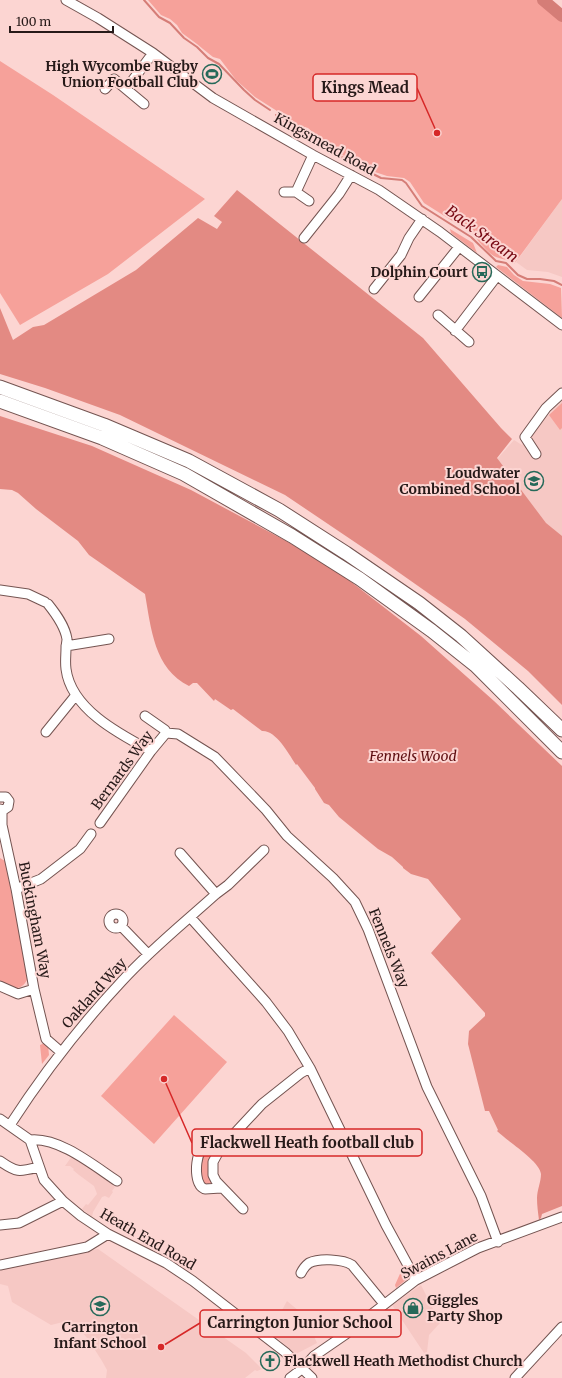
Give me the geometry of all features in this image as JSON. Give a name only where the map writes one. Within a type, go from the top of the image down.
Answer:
[{"type":"highway","points":[[0,387],[104,425],[189,461],[279,510],[346,553],[419,603],[461,636],[562,730]]},
{"type":"highway","points":[[0,401],[102,438],[184,474],[292,536],[360,579],[432,631],[476,666],[562,752]]},
{"type":"street","name":"Kingsmead Road","points":[[66,0],[98,18],[153,53],[213,98],[313,156],[379,190],[422,219],[562,325]]},
{"type":"street","points":[[126,89],[153,53]]},
{"type":"street","points":[[105,89],[114,79],[144,104]]},
{"type":"street","points":[[296,192],[313,156]]},
{"type":"street","points":[[304,238],[339,194],[351,175]]},
{"type":"street","points":[[284,192],[296,192],[309,201]]},
{"type":"street","points":[[374,289],[401,255],[409,238],[422,219]]},
{"type":"street","points":[[419,297],[459,247]]},
{"type":"street","points":[[456,331],[497,276]]},
{"type":"street","points":[[438,315],[469,342]]},
{"type":"street","points":[[536,454],[525,437],[546,408],[562,392]]},
{"type":"street","points":[[0,590],[28,594],[47,603],[60,621],[67,639],[66,670],[70,686],[76,695],[95,716],[129,740],[151,751]]},
{"type":"street","points":[[66,646],[109,639]]},
{"type":"street","points":[[46,732],[76,695]]},
{"type":"street","points":[[145,716],[165,730],[166,733]]},
{"type":"street","name":"Bernards Way","points":[[100,823],[151,751],[166,733]]},
{"type":"street","name":"Fennels Way","points":[[166,733],[178,734],[215,757],[266,810],[287,836],[333,878],[355,902],[368,929],[427,1087],[480,1196],[498,1242]]},
{"type":"street","name":"Buckingham Way","points":[[0,797],[6,797],[9,801],[8,807],[1,810],[4,857],[16,889],[34,989],[46,1039],[61,1052]]},
{"type":"street","points":[[16,889],[41,879],[80,849],[91,834]]},
{"type":"street","name":"Oakland Way","points":[[10,1125],[61,1052],[122,980],[148,954],[228,885],[264,850]]},
{"type":"street","points":[[180,853],[216,894]]},
{"type":"street","points":[[190,917],[266,1002],[288,1030],[310,1068],[386,1225],[416,1280]]},
{"type":"street","points":[[121,926],[148,954]]},
{"type":"street","name":"Buckingham Way","points":[[0,986],[18,994],[34,989]]},
{"type":"street","points":[[243,1209],[221,1188],[213,1175],[213,1162],[220,1148],[262,1104],[300,1073],[310,1068]]},
{"type":"street","points":[[0,1119],[30,1140],[39,1139],[54,1143],[81,1157],[117,1181]]},
{"type":"street","name":"Heath End Road","points":[[30,1140],[44,1180],[63,1201],[81,1216],[108,1234],[166,1263],[194,1281],[285,1352],[312,1378]]},
{"type":"street","points":[[220,1148],[208,1146],[202,1148],[198,1154],[197,1178],[200,1186],[205,1189],[221,1188]]},
{"type":"street","points":[[0,1161],[8,1167],[20,1172],[39,1167]]},
{"type":"street","points":[[0,1225],[19,1223],[63,1201]]},
{"type":"street","name":"Swains Lane","points":[[290,1378],[303,1368],[314,1356],[346,1334],[416,1280],[478,1248],[498,1242],[562,1217]]},
{"type":"street","points":[[0,1266],[87,1247],[108,1234]]},
{"type":"street","points":[[301,1273],[309,1263],[314,1261],[323,1260],[347,1262],[355,1268],[384,1304]]},
{"type":"street","points":[[515,1378],[562,1328]]},
{"type":"shaded area","points":[[148,0],[538,0],[562,20],[562,199],[514,264],[508,260],[493,256],[473,234],[424,203],[410,182],[404,178],[387,176],[375,172],[366,163],[336,153],[308,128],[288,122],[277,111],[255,97],[236,80],[220,59],[213,57],[182,33],[177,25],[170,19],[161,15]]},
{"type":"shaded area","points":[[0,61],[53,95],[205,199],[108,274],[20,325],[0,293]]},
{"type":"shaded area","points":[[562,199],[562,277],[548,272],[527,270],[516,262]]},
{"type":"shaded area","points":[[450,229],[473,243],[477,253],[451,233]]},
{"type":"shaded area","points":[[498,265],[507,267],[514,275],[523,281],[550,284],[561,288],[562,318],[496,267]]},
{"type":"shaded area","name":"Loudwater Combined School","points":[[562,400],[562,562],[492,465],[514,440],[522,445]]},
{"type":"shaded area","points":[[562,403],[562,428],[560,430],[549,415]]},
{"type":"shaded area","points":[[0,858],[5,861],[6,865],[28,978],[22,986],[16,988],[0,983]]},
{"type":"shaded area","points":[[174,1015],[227,1062],[154,1144],[101,1096]]},
{"type":"shaded area","points":[[45,1043],[48,1045],[49,1055],[42,1064],[40,1045]]},
{"type":"shaded area","points":[[206,1150],[213,1151],[208,1163],[208,1171],[212,1183],[209,1185],[202,1183],[200,1174],[201,1162]]},
{"type":"shaded area","points":[[72,1156],[94,1169],[115,1187],[109,1198],[105,1196],[102,1197],[93,1212],[92,1217],[82,1209],[86,1204],[88,1205],[97,1194],[94,1186],[70,1166],[65,1166]]},
{"type":"shaded area","points":[[98,1249],[246,1353],[262,1369],[257,1371],[255,1370],[245,1378],[106,1378],[107,1370],[102,1361],[88,1339],[71,1320],[51,1325],[12,1302],[8,1286],[0,1284],[0,1270]]},
{"type":"shaded area","points":[[403,1267],[408,1276],[407,1279],[396,1288],[395,1285]]},
{"type":"shaded area","points":[[421,1285],[440,1323],[429,1335],[427,1352],[424,1353],[392,1305]]},
{"type":"shaded area","points":[[287,1301],[305,1316],[317,1343],[296,1354],[270,1332]]},
{"type":"green space","points":[[237,190],[423,338],[512,439],[497,458],[546,523],[562,536],[562,705],[528,671],[465,619],[285,495],[120,415],[45,388],[0,374],[0,308],[13,340],[33,327],[44,325],[136,270],[198,218],[217,229],[222,222],[214,216]]},
{"type":"green space","name":"Fennels Wood","points":[[0,416],[92,446],[191,490],[288,542],[341,574],[421,636],[494,701],[562,766],[562,1206],[542,1214],[539,1220],[537,1198],[541,1174],[539,1169],[529,1157],[497,1131],[498,1130],[489,1111],[485,1111],[468,1044],[469,1031],[485,1016],[485,1013],[431,953],[461,919],[428,879],[411,874],[392,857],[378,849],[339,817],[329,805],[324,803],[315,788],[297,764],[296,765],[277,738],[272,734],[262,731],[233,709],[231,710],[215,699],[214,701],[197,683],[193,683],[189,686],[177,679],[161,658],[156,646],[149,620],[145,594],[89,555],[78,541],[36,509],[18,493],[12,490],[0,489]]},
{"type":"waterway","name":"Back Stream","points":[[144,0],[159,17],[170,23],[184,38],[197,47],[208,58],[219,64],[255,100],[270,110]]},
{"type":"waterway","points":[[543,0],[562,16]]},
{"type":"waterway","name":"Back Stream","points":[[276,115],[286,125],[306,132],[338,156],[358,163],[381,178],[402,180],[406,183],[422,206],[471,237],[496,261],[506,263],[518,275],[527,279],[554,281],[562,285]]},
{"type":"place","name":"High Wycombe Rugby Union Football Club","points":[[212,74]]},
{"type":"place","name":"Kings Mead","points":[[437,133]]},
{"type":"place","name":"Dolphin Court","points":[[482,272]]},
{"type":"place","name":"Loudwater Combined School","points":[[534,481]]},
{"type":"place","name":"Flackwell Heath football club","points":[[164,1079]]},
{"type":"place","name":"Carrington Infant School","points":[[100,1306]]},
{"type":"place","name":"Giggles Party Shop","points":[[413,1308]]},
{"type":"place","name":"Carrington Junior School","points":[[161,1347]]},
{"type":"place","name":"Flackwell Heath Methodist Church","points":[[270,1361]]}]
